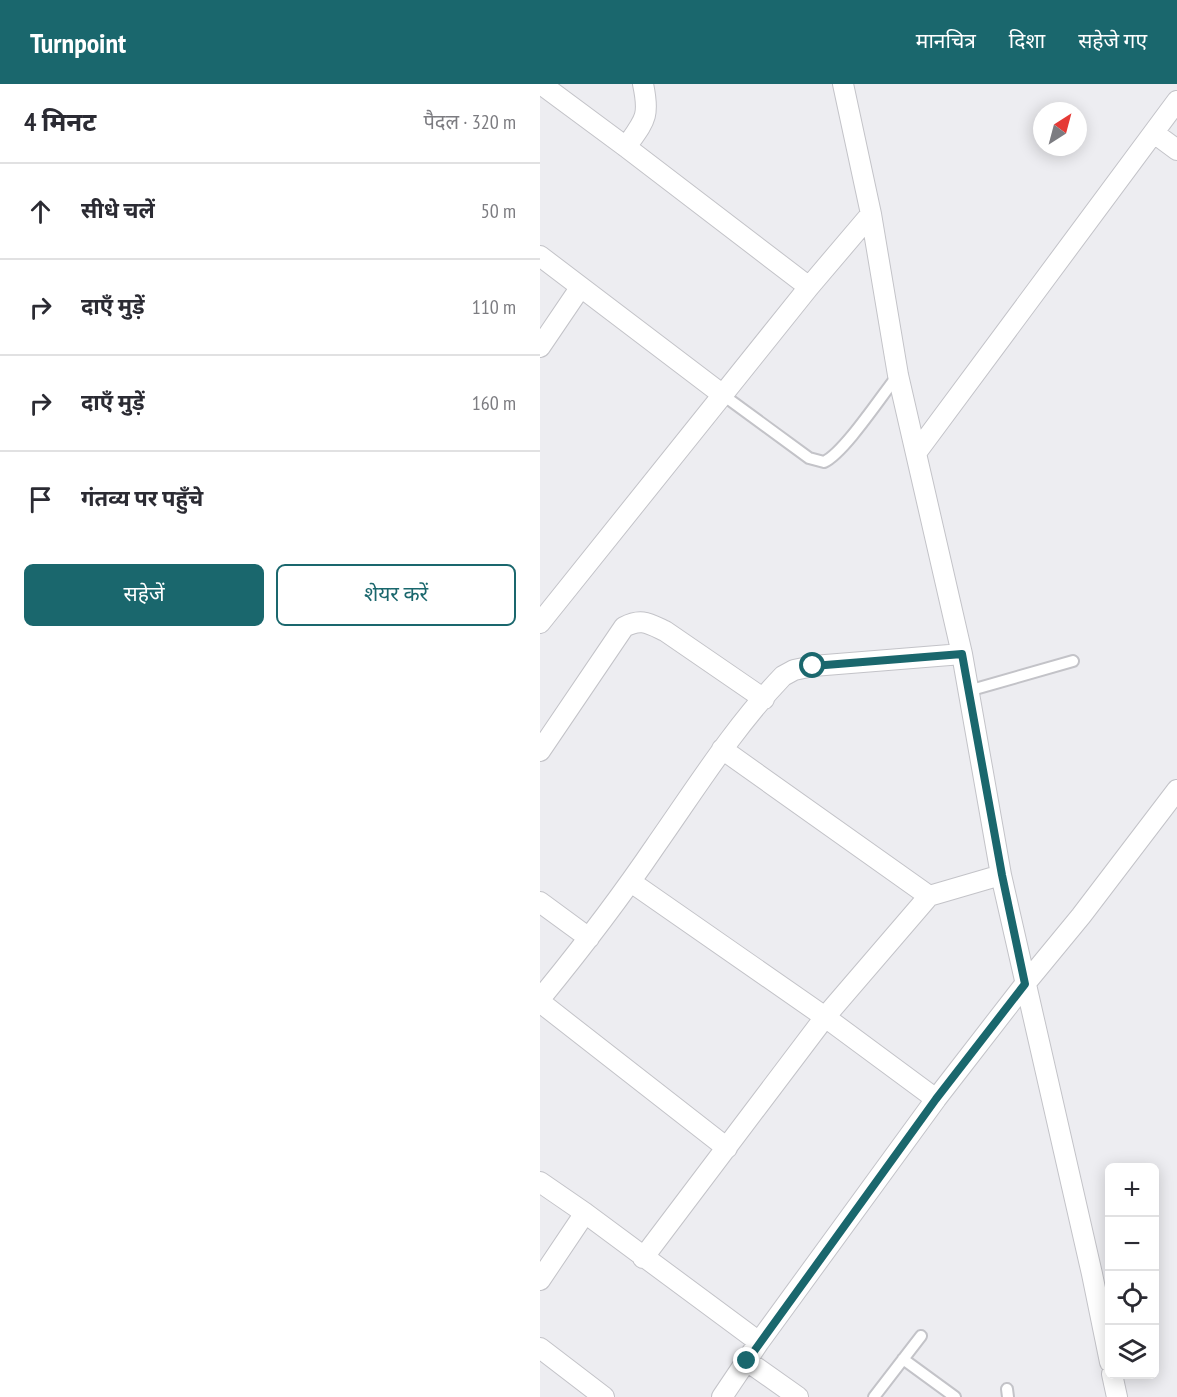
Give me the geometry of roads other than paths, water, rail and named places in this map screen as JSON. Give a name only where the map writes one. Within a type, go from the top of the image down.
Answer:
[{"type":"street","points":[[541,84],[809,287]]},
{"type":"street","points":[[626,147],[646,115],[647,101],[643,84]]},
{"type":"street","points":[[843,84],[871,214],[898,375],[962,654],[1002,875],[1105,1338]]},
{"type":"street","points":[[916,453],[1177,101]]},
{"type":"street","points":[[1154,133],[1177,150]]},
{"type":"street","points":[[540,623],[809,287],[871,214]]},
{"type":"street","points":[[540,256],[723,395]]},
{"type":"street","points":[[540,347],[580,288]]},
{"type":"street","points":[[540,751],[547,728],[624,627],[636,621],[648,623],[665,631],[764,699]]},
{"type":"street","points":[[727,1148],[540,1000],[631,882],[722,749],[783,676],[794,670],[813,666],[962,654]]},
{"type":"street","points":[[722,749],[928,896]]},
{"type":"street","points":[[722,1397],[759,1342],[936,1099],[1177,790]]},
{"type":"street","points":[[643,1258],[825,1017],[928,896],[1002,875]]},
{"type":"street","points":[[631,882],[825,1017],[936,1099]]},
{"type":"street","points":[[540,902],[589,938]]},
{"type":"street","points":[[540,1182],[759,1342]]},
{"type":"street","points":[[540,1280],[585,1213]]},
{"type":"street","points":[[540,1348],[603,1397]]},
{"type":"street","points":[[747,1361],[798,1397]]},
{"type":"street","points":[[1113,1379],[1117,1397]]},
{"type":"lane","points":[[723,395],[809,458],[824,462],[834,457],[898,375]]},
{"type":"lane","points":[[968,691],[1073,661]]},
{"type":"lane","points":[[874,1397],[921,1336]]},
{"type":"lane","points":[[903,1359],[955,1397]]}]
